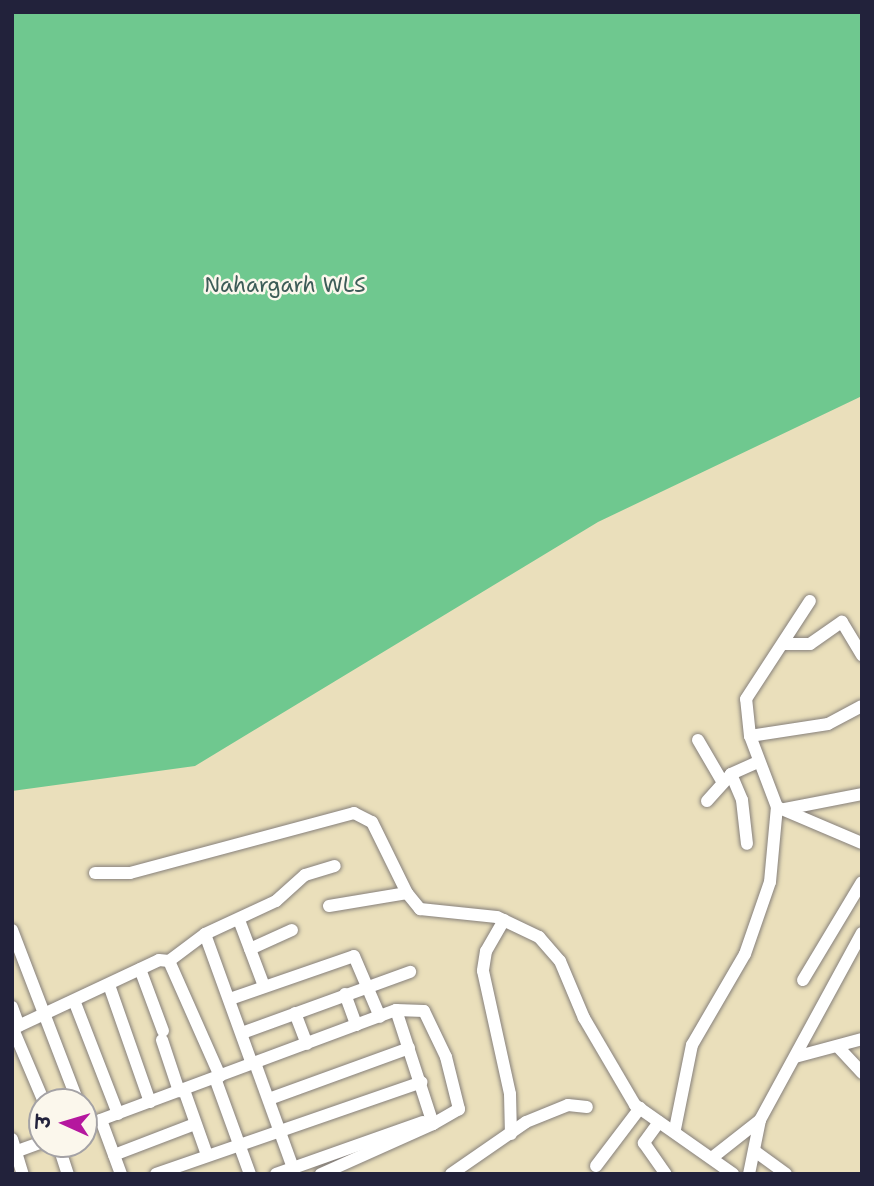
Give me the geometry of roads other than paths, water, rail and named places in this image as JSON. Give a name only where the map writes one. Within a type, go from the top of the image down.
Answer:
[{"type":"street","points":[[675,1129],[692,1045],[760,919],[781,808],[758,762],[750,736],[750,687],[783,644],[810,601]]},
{"type":"street","points":[[783,644],[810,644],[842,622],[862,655]]},
{"type":"street","points":[[750,736],[815,727],[862,706]]},
{"type":"street","points":[[698,740],[743,800],[747,844]]},
{"type":"street","points":[[707,802],[726,778],[758,762]]},
{"type":"street","points":[[781,808],[862,794]]},
{"type":"street","points":[[781,808],[862,843]]},
{"type":"street","points":[[95,873],[130,873],[354,813],[372,822],[407,893],[420,909],[504,919],[539,937],[559,961],[583,1018],[640,1108],[659,1122],[675,1129],[733,1174]]},
{"type":"street","points":[[15,1028],[75,1003],[140,969],[169,961],[205,934],[239,920],[304,875],[335,866]]},
{"type":"street","points":[[803,980],[862,882]]},
{"type":"street","points":[[328,906],[407,893]]},
{"type":"street","points":[[504,919],[486,951],[483,971],[510,1094],[511,1134]]},
{"type":"street","points":[[239,920],[264,986]]},
{"type":"street","points":[[250,950],[292,930]]},
{"type":"street","points":[[13,933],[73,1088]]},
{"type":"street","points":[[748,1174],[756,1152],[760,1120],[862,933]]},
{"type":"street","points":[[205,934],[253,1064],[282,1131],[293,1168]]},
{"type":"street","points":[[230,999],[354,956],[380,1017]]},
{"type":"street","points":[[169,961],[218,1077],[242,1142],[250,1174]]},
{"type":"street","points":[[140,969],[181,1091],[208,1155]]},
{"type":"street","points":[[242,1033],[368,985],[410,972]]},
{"type":"street","points":[[109,985],[150,1102]]},
{"type":"street","points":[[345,994],[356,1025]]},
{"type":"street","points":[[75,1003],[118,1114]]},
{"type":"street","points":[[12,1007],[15,1028],[39,1088]]},
{"type":"street","points":[[396,1010],[433,1121]]},
{"type":"street","points":[[98,1121],[396,1010],[424,1011],[446,1057],[458,1109],[321,1174]]},
{"type":"street","points":[[295,1013],[307,1044]]},
{"type":"street","points":[[795,1057],[839,1048],[862,1039]]},
{"type":"street","points":[[269,1099],[409,1048]]},
{"type":"street","points":[[839,1048],[862,1073]]},
{"type":"street","points":[[156,1174],[421,1082]]},
{"type":"street","points":[[457,1172],[511,1134],[568,1105],[587,1107]]},
{"type":"street","points":[[596,1166],[640,1108]]},
{"type":"street","points":[[101,1120],[121,1174]]},
{"type":"street","points":[[713,1157],[760,1120]]},
{"type":"street","points":[[276,1174],[433,1121]]},
{"type":"street","points":[[659,1122],[644,1143],[666,1174]]},
{"type":"street","points":[[114,1155],[195,1124]]},
{"type":"street","points":[[14,1147],[23,1174]]},
{"type":"street","points":[[756,1152],[786,1174]]},
{"type":"park label","name":"Nahargarh WLS","points":[[285,285]]}]
